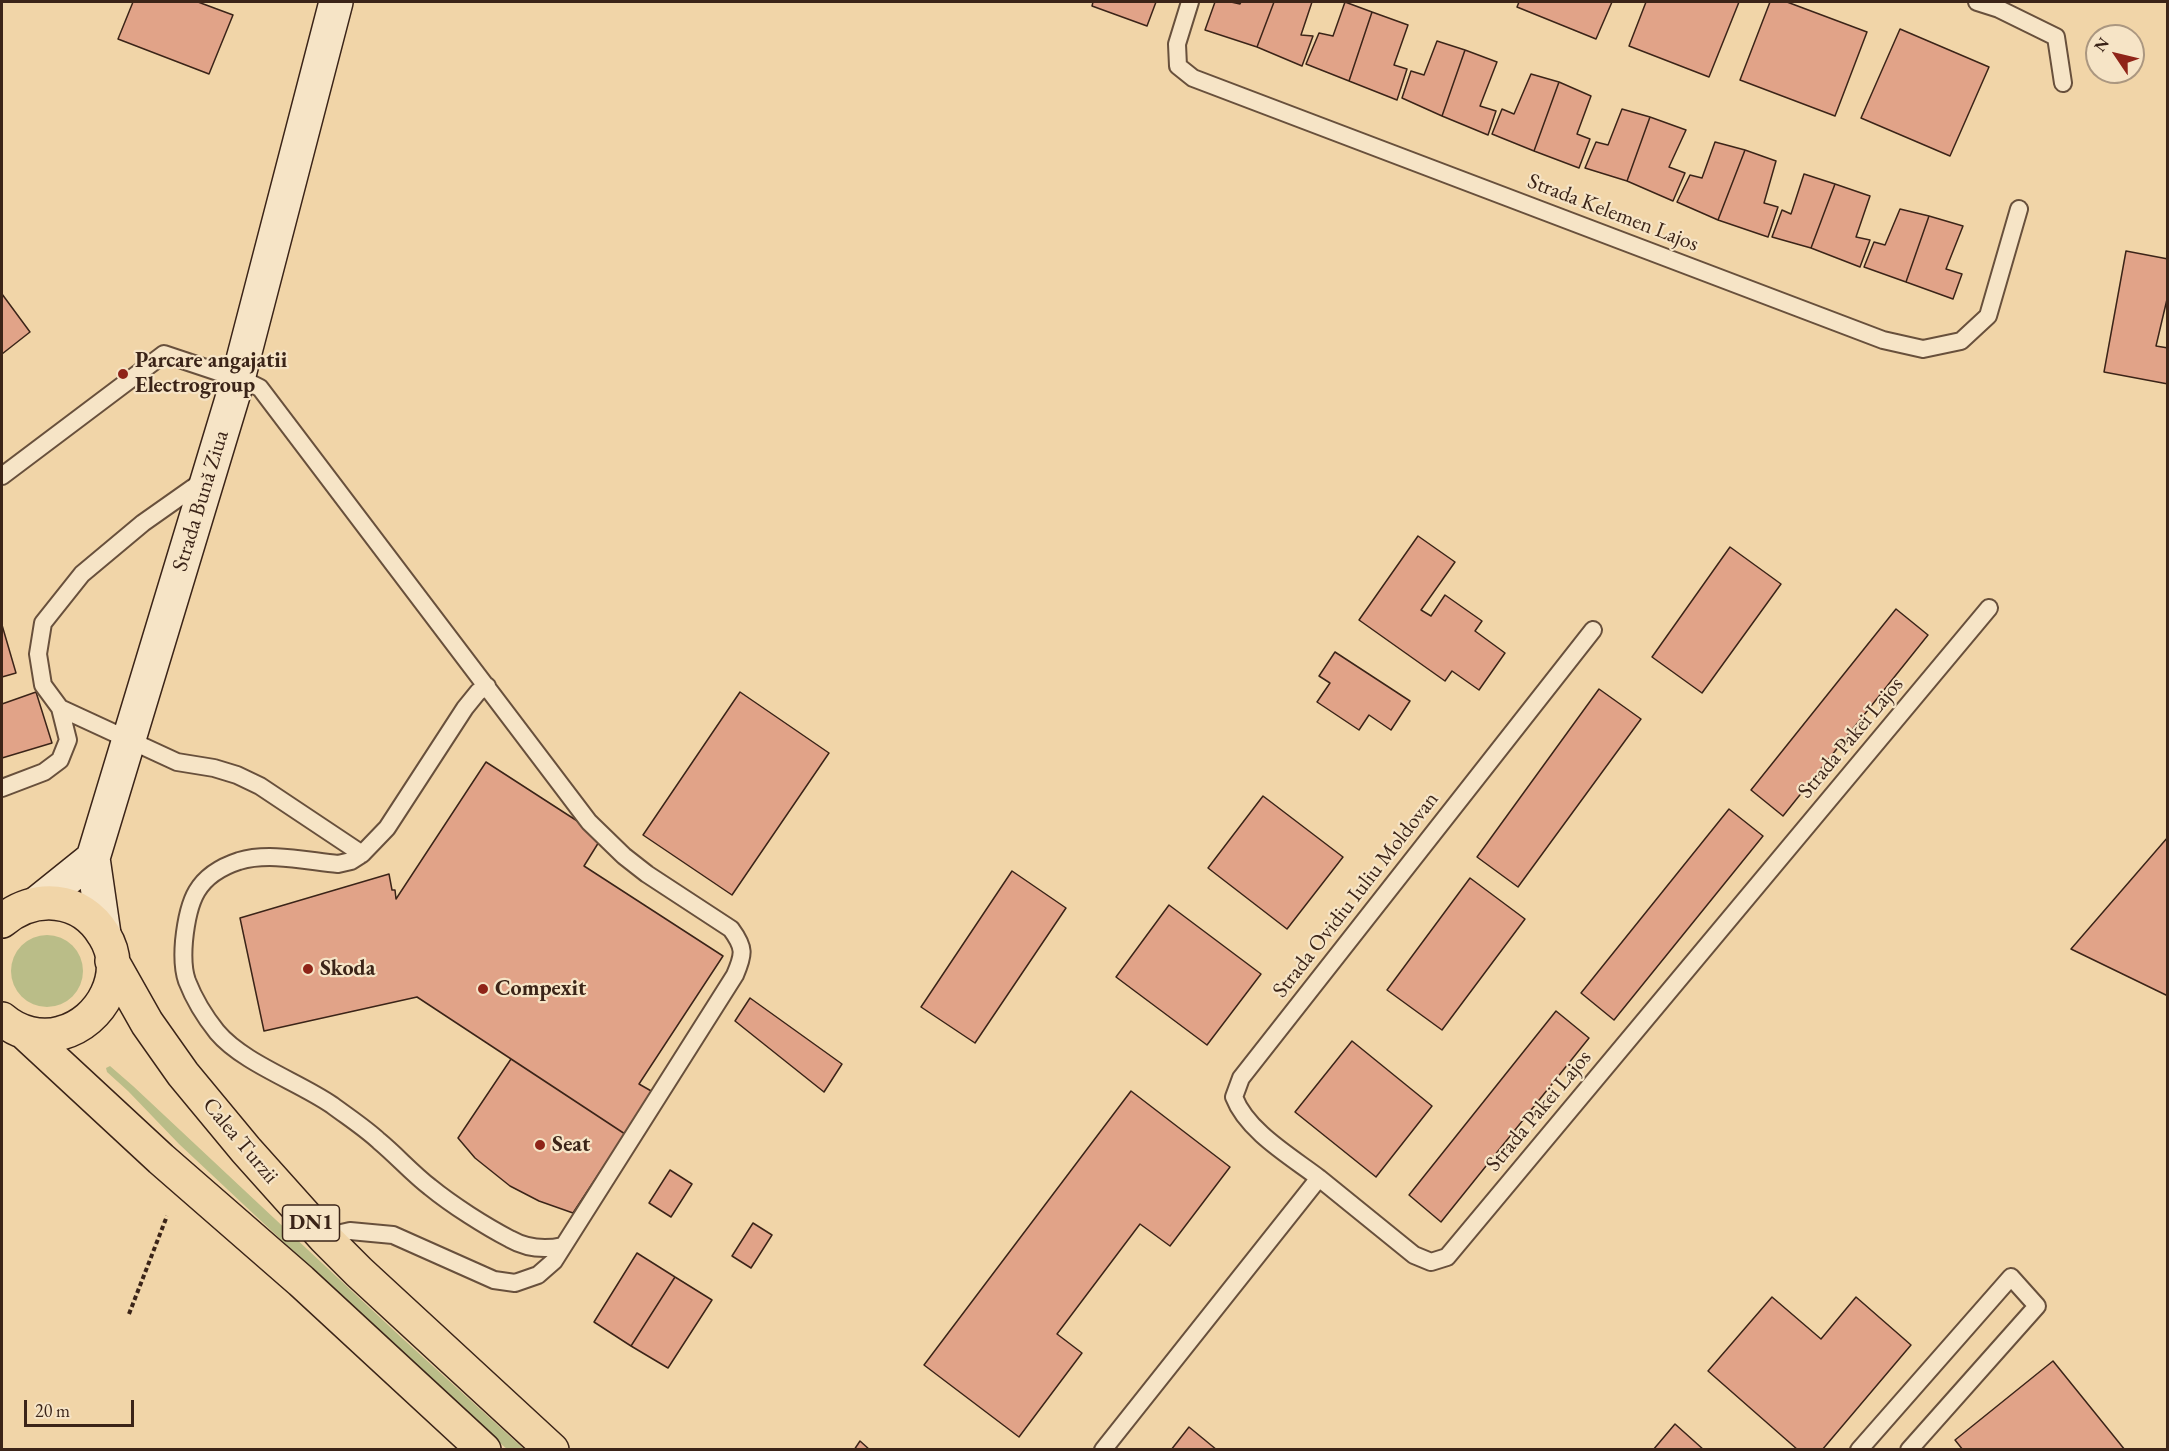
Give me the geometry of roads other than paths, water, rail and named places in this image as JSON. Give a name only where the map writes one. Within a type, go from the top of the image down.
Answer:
[{"type":"main road","name":"Strada Bună Ziua","points":[[108,947],[93,858],[238,379],[336,2]]},
{"type":"main road","points":[[2,921],[23,901],[93,858]]},
{"type":"main road","name":"DN1","points":[[23,901],[68,905],[82,913],[108,947]]},
{"type":"main road","points":[[13,1026],[42,1036],[74,1029],[88,1020],[100,1008],[108,993],[112,978],[108,947]]},
{"type":"main road","name":"Calea Turzii","points":[[108,947],[147,1023],[183,1074],[246,1150],[324,1238],[552,1449]]},
{"type":"main road","name":"DN1","points":[[13,1026],[301,1281],[484,1449]]},
{"type":"lane","name":"Strada Kelemen Lajos","points":[[1190,2],[1177,44],[1178,66],[1193,78],[1883,340],[1923,349],[1961,341],[1988,316],[2019,209]]},
{"type":"lane","points":[[1977,2],[1999,9],[2056,37],[2063,83]]},
{"type":"lane","points":[[2,476],[164,354],[260,388],[270,398],[589,822],[624,856],[647,874],[731,929],[740,940],[743,955],[735,975],[554,1261],[538,1275],[515,1283],[494,1280],[393,1235],[350,1232],[324,1238]]},
{"type":"lane","points":[[2,788],[44,772],[60,760],[68,740],[60,708],[43,685],[38,654],[43,623],[82,574],[143,523],[207,478]]},
{"type":"lane","name":"Strada Pakei Lajos","points":[[1319,1178],[1414,1255],[1431,1262],[1447,1257],[1989,608]]},
{"type":"lane","name":"Strada Ovidiu Iuliu Moldovan","points":[[1319,1178],[1250,1124],[1239,1112],[1234,1097],[1241,1078],[1593,630]]},
{"type":"lane","points":[[487,686],[478,692],[465,708],[387,828],[362,854],[351,861],[338,864],[259,858],[239,861],[214,873],[196,890],[187,912],[183,951],[186,980],[199,1006],[219,1034],[241,1052],[330,1104],[378,1139],[430,1187],[511,1240],[530,1247],[550,1249],[563,1246]]},
{"type":"lane","points":[[60,708],[177,762],[214,768],[252,783],[362,854]]},
{"type":"lane","points":[[1103,1449],[1319,1178]]},
{"type":"lane","points":[[1859,1449],[2011,1277],[2037,1306],[1908,1449]]},
{"type":"place","name":"Parcare angajatii Electrogroup","points":[[123,374]]},
{"type":"place","name":"Skoda","points":[[308,969]]},
{"type":"place","name":"Compexit","points":[[483,989]]},
{"type":"place","name":"Seat","points":[[540,1145]]}]
